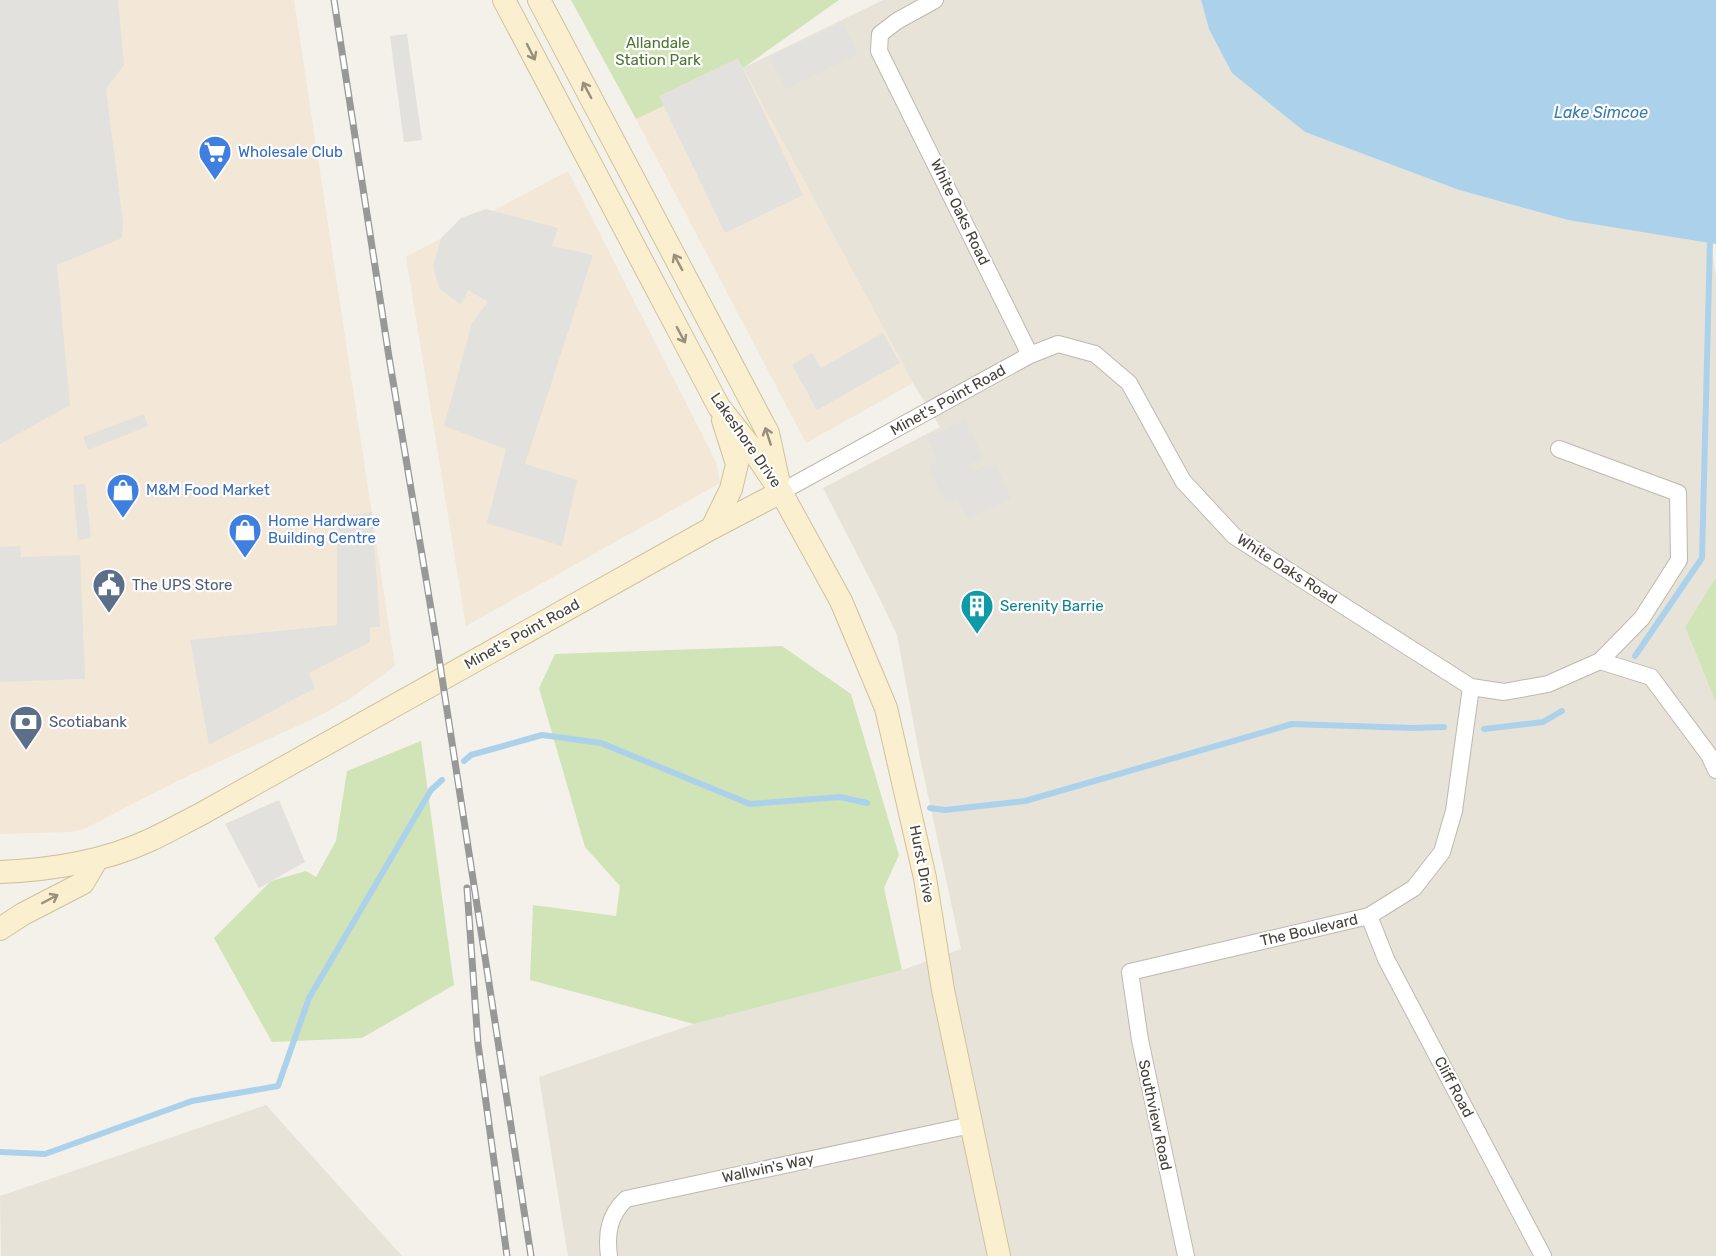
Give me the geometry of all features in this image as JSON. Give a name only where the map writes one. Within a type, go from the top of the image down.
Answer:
[{"type":"main road","name":"Lakeshore Drive","points":[[504,0],[719,407],[750,446],[781,492]]},
{"type":"main road","name":"Lakeshore Drive","points":[[539,0],[768,433],[781,492]]},
{"type":"main road","points":[[712,528],[730,489],[737,464],[719,407]]},
{"type":"main road","name":"Minet's Point Road","points":[[0,872],[30,871],[97,859],[147,842],[712,528],[781,492]]},
{"type":"main road","name":"Hurst Drive","points":[[781,492],[841,601],[886,708],[926,878],[943,990],[999,1256]]},
{"type":"main road","points":[[0,929],[32,909],[83,883],[97,859]]},
{"type":"street","name":"White Oaks Road","points":[[936,0],[897,21],[880,34],[879,51],[1030,355],[1058,344],[1095,354],[1129,384],[1183,481],[1234,536],[1471,687],[1504,692],[1548,684],[1600,661],[1642,618],[1679,560],[1678,493],[1559,449]]},
{"type":"street","name":"Minet's Point Road","points":[[781,492],[1030,355]]},
{"type":"street","points":[[1600,661],[1651,677],[1712,753],[1716,770]]},
{"type":"street","name":"The Boulevard","points":[[1130,972],[1369,915],[1413,888],[1442,852],[1454,811],[1471,687]]},
{"type":"street","name":"Cliff Road","points":[[1369,915],[1386,958],[1543,1256]]},
{"type":"street","name":"Southview Road","points":[[1130,972],[1140,1040],[1186,1256]]},
{"type":"street","name":"Wallwin's Way","points":[[609,1256],[608,1228],[619,1206],[626,1199],[971,1125]]},
{"type":"shaded area","points":[[0,0],[294,0],[395,666],[351,698],[319,716],[177,781],[84,829],[69,832],[0,834]]},
{"type":"shaded area","points":[[0,0],[118,0],[124,65],[106,89],[123,223],[122,238],[57,265],[70,405],[0,444]]},
{"type":"shaded area","points":[[883,0],[1201,0],[1209,29],[1305,132],[1459,190],[1568,220],[1710,241],[1716,276],[1716,577],[1685,627],[1716,703],[1716,1256],[568,1256],[539,1077],[694,1024],[902,970],[961,949],[920,758],[897,635],[823,488],[940,427],[913,383],[743,68]]},
{"type":"shaded area","points":[[842,22],[858,54],[786,89],[770,57]]},
{"type":"shaded area","points":[[407,34],[422,140],[404,142],[390,36]]},
{"type":"shaded area","points":[[738,58],[803,195],[725,233],[659,96]]},
{"type":"shaded area","points":[[743,68],[913,383],[806,443],[636,119]]},
{"type":"shaded area","points":[[568,171],[717,464],[720,483],[466,626],[406,257]]},
{"type":"shaded area","points":[[486,209],[558,228],[552,246],[593,255],[525,464],[577,480],[562,546],[487,523],[506,449],[444,426],[472,323],[488,302],[468,290],[461,305],[439,288],[433,267],[441,238],[461,218]]},
{"type":"shaded area","points":[[883,333],[900,363],[817,410],[792,365],[812,353],[821,368]]},
{"type":"shaded area","points":[[144,414],[148,426],[88,450],[83,437]]},
{"type":"shaded area","points":[[966,419],[983,458],[971,464],[974,471],[995,463],[1011,499],[968,519],[957,499],[946,504],[928,466],[938,461],[926,438]]},
{"type":"shaded area","points":[[85,484],[91,538],[78,540],[73,485]]},
{"type":"shaded area","points":[[372,512],[380,627],[370,627],[370,642],[309,673],[315,688],[209,745],[190,640],[337,625],[337,517]]},
{"type":"shaded area","points":[[20,546],[21,557],[80,555],[85,679],[0,682],[0,547]]},
{"type":"shaded area","points":[[279,800],[305,862],[259,888],[225,824]]},
{"type":"shaded area","points":[[266,1105],[402,1256],[1,1256],[0,1196]]},
{"type":"green space","name":"Allandale Station Park","points":[[571,0],[839,0],[743,68],[636,119]]},
{"type":"green space","points":[[1716,577],[1716,703],[1685,627]]},
{"type":"green space","points":[[782,646],[851,694],[899,855],[884,888],[902,970],[694,1024],[530,980],[533,905],[616,916],[620,886],[585,847],[539,688],[555,654]]},
{"type":"green space","points":[[421,741],[454,985],[362,1038],[272,1042],[214,938],[271,881],[306,871],[316,877],[336,841],[347,771]]},
{"type":"water","name":"Lake Simcoe","points":[[1201,0],[1716,0],[1716,244],[1568,220],[1459,190],[1305,132],[1232,73],[1209,29]]},
{"type":"waterway","points":[[1635,656],[1702,558],[1710,241]]},
{"type":"waterway","points":[[1484,729],[1543,722],[1562,711]]},
{"type":"waterway","points":[[930,808],[945,810],[1025,801],[1292,724],[1444,727]]},
{"type":"waterway","points":[[464,761],[471,755],[542,735],[601,743],[750,804],[840,797],[867,803]]},
{"type":"waterway","points":[[0,1152],[45,1154],[192,1101],[278,1086],[309,998],[431,790],[442,780]]},
{"type":"railway","points":[[334,0],[389,357],[437,645],[531,1256]]},
{"type":"railway","points":[[467,888],[478,1044],[507,1256]]},
{"type":"place","name":"Wholesale Club","points":[[215,181]]},
{"type":"place","name":"M&M Food Market","points":[[123,519]]},
{"type":"place","name":"Home Hardware Building Centre","points":[[245,559]]},
{"type":"place","name":"The UPS Store","points":[[109,614]]},
{"type":"place","name":"Serenity Barrie","points":[[977,635]]},
{"type":"place","name":"Scotiabank","points":[[26,751]]}]
